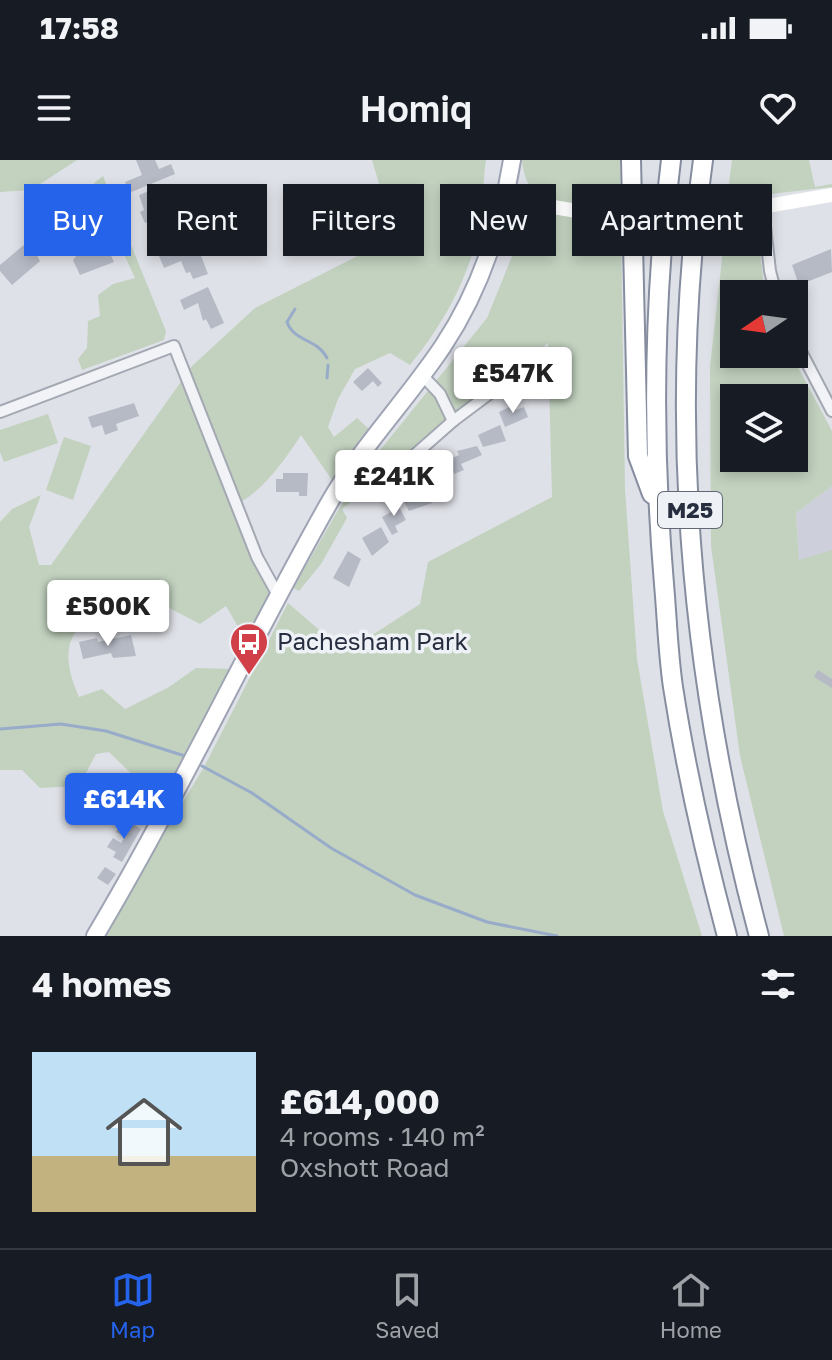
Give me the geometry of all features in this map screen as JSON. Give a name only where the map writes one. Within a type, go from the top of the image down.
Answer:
[{"type":"highway","name":"M25","points":[[631,160],[638,456],[657,508]]},
{"type":"highway","name":"M25","points":[[671,160],[661,239],[655,370],[657,508],[673,685],[708,863],[727,936]]},
{"type":"highway","name":"M25","points":[[703,160],[692,237],[686,360],[691,552],[707,699],[738,857],[759,936]]},
{"type":"main road","points":[[508,184],[512,160]]},
{"type":"main road","points":[[772,206],[832,195]]},
{"type":"main road","points":[[95,936],[144,853],[346,476],[464,313],[487,256]]},
{"type":"street","points":[[768,256],[772,280]]},
{"type":"street","points":[[0,412],[174,346],[257,557],[279,597]]},
{"type":"street","points":[[369,495],[453,421],[541,355]]},
{"type":"street","points":[[808,365],[832,411]]},
{"type":"street","points":[[422,375],[440,394],[453,421]]},
{"type":"shaded area","points":[[832,486],[832,691],[802,607],[796,513]]},
{"type":"green space","points":[[0,160],[77,160],[40,184],[24,184],[24,190],[0,192]]},
{"type":"green space","points":[[372,160],[486,160],[484,184],[440,184],[440,256],[471,256],[452,303],[410,365],[390,353],[355,369],[338,399],[328,427],[334,437],[357,418],[369,429],[334,483],[301,435],[261,486],[230,507],[271,594],[247,642],[226,606],[200,624],[150,598],[93,617],[80,627],[72,639],[68,654],[79,697],[102,689],[125,709],[169,687],[196,668],[233,669],[157,816],[132,806],[140,782],[109,752],[96,754],[79,786],[40,788],[22,770],[0,770],[0,522],[12,509],[41,495],[29,527],[39,565],[51,565],[192,366],[255,308],[358,256],[424,256],[424,184],[379,184]]},
{"type":"green space","points":[[522,160],[620,160],[620,184],[572,184],[572,256],[621,256],[625,489],[637,659],[663,811],[702,936],[102,936],[204,767],[288,603],[332,641],[366,639],[420,604],[428,562],[552,497],[548,343],[342,509],[347,518],[321,564],[299,591],[293,588],[355,481],[487,318],[512,256],[556,256],[556,184],[528,184]]},
{"type":"green space","points":[[732,160],[809,160],[815,187],[832,184],[832,187],[772,194],[772,184],[729,184]]},
{"type":"green space","points":[[103,176],[106,184],[95,184]]},
{"type":"green space","points":[[131,245],[166,331],[164,340],[82,370],[78,359],[87,348],[88,321],[100,316],[98,295],[113,284],[135,278],[125,256],[131,256]]},
{"type":"green space","points":[[722,256],[760,256],[763,280],[720,280],[720,368],[798,368],[807,384],[720,384],[720,472],[808,472],[808,386],[832,431],[832,486],[796,513],[799,560],[832,550],[832,936],[784,936],[740,756],[711,546],[710,366]]},
{"type":"green space","points":[[48,414],[58,443],[4,462],[0,452],[0,430]]},
{"type":"green space","points":[[64,437],[91,446],[73,500],[46,490]]},
{"type":"building","points":[[136,160],[155,160],[159,169],[171,164],[175,174],[131,192],[131,184],[125,182],[142,175]]},
{"type":"building","points":[[147,192],[145,223],[140,212],[144,210],[139,195]]},
{"type":"building","points":[[24,245],[24,256],[37,256],[40,261],[12,285],[0,271],[0,265]]},
{"type":"building","points":[[831,249],[832,272],[808,281],[797,280],[792,265]]},
{"type":"building","points":[[76,256],[111,256],[114,262],[80,275],[73,260]]},
{"type":"building","points":[[159,256],[201,256],[208,274],[193,279],[190,272],[186,273],[181,261],[164,268]]},
{"type":"building","points":[[208,287],[224,323],[211,329],[206,319],[203,321],[198,303],[184,310],[180,300]]},
{"type":"building","points":[[368,368],[382,383],[378,387],[373,381],[362,391],[353,382]]},
{"type":"building","points":[[134,403],[139,416],[116,424],[118,430],[105,435],[102,425],[92,428],[88,417]]},
{"type":"building","points":[[514,405],[516,410],[524,407],[528,417],[505,427],[499,412]]},
{"type":"building","points":[[500,425],[506,441],[483,447],[478,435]]},
{"type":"building","points":[[477,446],[482,455],[461,464],[464,470],[454,474],[450,459],[459,455],[457,451]]},
{"type":"building","points":[[446,463],[451,474],[445,477],[447,481],[426,486],[421,476]]},
{"type":"building","points":[[283,473],[308,473],[307,496],[299,496],[299,492],[276,492],[276,479],[283,479]]},
{"type":"building","points":[[417,485],[432,503],[409,511],[400,494]]},
{"type":"building","points":[[397,503],[406,520],[395,526],[398,532],[392,535],[382,517],[391,512],[389,507]]},
{"type":"building","points":[[381,527],[389,542],[372,556],[362,538]]},
{"type":"building","points":[[348,551],[361,559],[349,587],[333,578]]},
{"type":"building","points":[[131,635],[136,656],[113,658],[111,653],[83,659],[79,642],[97,638],[98,642]]},
{"type":"building","points":[[818,670],[832,679],[832,688],[814,677]]},
{"type":"building","points":[[121,823],[130,828],[133,824],[141,829],[122,862],[113,857],[116,852],[107,847],[113,838],[121,843],[125,837],[116,832]]},
{"type":"building","points":[[105,867],[116,874],[108,885],[97,878]]},
{"type":"waterway","points":[[295,309],[287,322],[290,329],[318,347],[327,358]]},
{"type":"waterway","points":[[327,378],[328,365]]},
{"type":"waterway","points":[[0,729],[61,724],[106,731],[185,756]]},
{"type":"waterway","points":[[202,766],[252,793],[331,848],[415,895],[487,922],[557,936]]},
{"type":"place","name":"Pachesham Park","points":[[249,676]]}]
